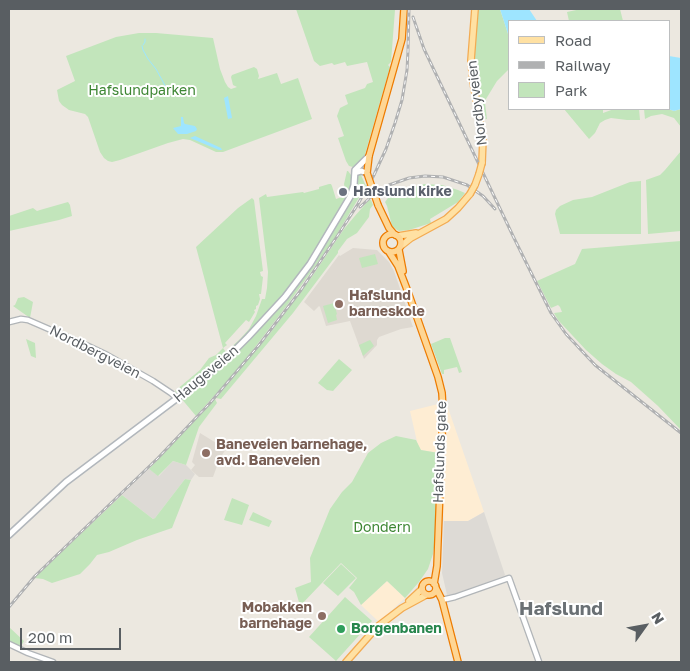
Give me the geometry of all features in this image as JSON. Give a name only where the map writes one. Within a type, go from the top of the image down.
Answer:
[{"type":"highway","points":[[398,9],[400,13],[399,48]]},
{"type":"highway","points":[[378,205],[389,228],[401,240],[400,248],[394,252],[389,252],[384,247],[385,226],[367,173],[369,156],[403,34],[404,9]]},
{"type":"highway","points":[[385,238],[390,235],[396,235]]},
{"type":"highway","name":"Hafslunds gate","points":[[400,248],[401,265],[408,292]]},
{"type":"highway","name":"Hafslunds gate","points":[[389,252],[398,266],[408,292],[442,393],[443,411],[435,586]]},
{"type":"highway","name":"Hafslunds gate","points":[[426,582],[433,571],[436,558]]},
{"type":"highway","points":[[446,614],[437,599],[423,592],[422,585],[426,582],[430,582],[435,586],[442,600],[446,614],[458,662]]},
{"type":"highway","points":[[428,595],[434,592],[435,586]]},
{"type":"main road","name":"Nordbyveien","points":[[400,248],[408,240],[452,214],[470,194],[479,174],[482,163],[483,139],[471,60],[475,9]]},
{"type":"main road","name":"Haugeveien","points":[[9,535],[66,482],[229,356],[272,312],[310,264],[345,206],[353,189],[356,168],[369,156]]},
{"type":"main road","points":[[355,173],[360,171],[367,173]]},
{"type":"main road","name":"Nordbyveien","points":[[396,235],[423,231]]},
{"type":"main road","points":[[346,662],[377,628],[422,589]]},
{"type":"main road","points":[[402,608],[428,595]]},
{"type":"street","name":"Nordbergveien","points":[[9,322],[21,319],[28,320],[83,343],[152,381],[177,398]]},
{"type":"street","points":[[442,600],[509,578],[539,662]]},
{"type":"street","points":[[9,644],[53,662]]},
{"type":"shaded area","points":[[353,248],[377,250],[389,262],[394,271],[413,327],[379,337],[377,345],[364,359],[350,321],[326,326],[320,307],[314,311],[304,302],[339,255]]},
{"type":"shaded area","points":[[446,402],[484,512],[468,521],[444,521],[439,453],[421,450],[418,446],[410,411]]},
{"type":"shaded area","points":[[200,433],[226,449],[220,458],[213,477],[199,477],[191,470],[195,465],[192,462]]},
{"type":"shaded area","points":[[173,461],[186,465],[195,474],[191,480],[185,479],[153,519],[122,495],[149,469],[159,476]]},
{"type":"shaded area","points":[[484,512],[505,575],[447,595],[442,573],[444,521],[468,521]]},
{"type":"shaded area","points":[[387,581],[405,598],[379,622],[361,605]]},
{"type":"green space","points":[[296,9],[395,10],[391,62],[388,65],[390,67],[364,158],[353,167],[349,166],[346,161],[338,138],[344,136],[337,116],[340,108],[348,104],[345,95],[365,88],[367,84],[373,82],[367,62],[347,66],[345,62],[320,66],[314,61]]},
{"type":"green space","points":[[478,9],[500,9],[508,34],[508,70],[497,81],[486,99],[487,119],[482,119],[474,79],[473,61]]},
{"type":"green space","points":[[581,9],[620,9],[623,20],[569,20],[567,12]]},
{"type":"green space","name":"Hafslundparken","points":[[139,33],[213,38],[220,69],[225,82],[231,89],[237,87],[233,85],[232,75],[254,67],[257,69],[258,79],[277,73],[281,84],[298,78],[312,119],[223,152],[216,152],[190,140],[183,139],[120,160],[108,161],[100,152],[88,117],[85,114],[69,110],[62,105],[59,101],[57,90],[75,81],[66,56],[116,37]]},
{"type":"green space","points":[[681,109],[681,127],[674,118],[662,114],[645,119],[644,110],[674,111]]},
{"type":"green space","points":[[565,110],[603,110],[603,113],[611,110],[639,110],[640,120],[611,118],[605,120],[600,123],[595,133],[589,139]]},
{"type":"green space","points":[[681,151],[681,231],[648,234],[646,180],[660,175]]},
{"type":"green space","points":[[347,171],[351,175],[352,180],[349,194],[309,261],[270,311],[228,356],[272,312],[302,275],[350,197],[355,173],[361,175],[366,186],[331,244],[239,368],[196,416],[175,391],[200,370],[209,358],[216,355],[223,348],[226,352],[249,329],[262,299],[265,299],[268,272],[259,198],[266,194],[267,197],[304,193],[329,184],[332,186],[336,199],[345,197],[344,184]]},
{"type":"green space","points":[[641,181],[641,234],[560,234],[555,214],[560,206],[573,200],[592,197],[630,182]]},
{"type":"green space","points":[[424,184],[442,185],[465,193],[458,202],[430,219],[431,223],[409,230],[397,230],[392,226],[385,202],[388,198]]},
{"type":"green space","points":[[252,198],[254,200],[263,271],[260,272],[263,277],[261,294],[259,294],[258,305],[249,322],[246,320],[225,343],[227,345],[223,348],[196,247],[238,208]]},
{"type":"green space","points":[[371,200],[373,205],[370,209],[369,217],[357,233],[347,239],[293,313],[221,399],[216,398],[268,336],[344,229]]},
{"type":"green space","points":[[68,202],[72,216],[9,231],[9,216],[33,208],[37,211]]},
{"type":"green space","points":[[681,241],[681,430],[631,382],[616,374],[586,350],[558,320],[554,313],[562,312],[560,307],[558,305],[551,308],[537,281],[575,264],[582,249]]},
{"type":"green space","points":[[375,254],[378,264],[362,268],[359,258]]},
{"type":"green space","points":[[24,297],[33,302],[30,318],[13,306],[18,298]]},
{"type":"green space","points":[[334,303],[337,320],[328,323],[323,306]]},
{"type":"green space","points":[[445,338],[450,338],[462,372],[459,373],[457,367],[444,370],[444,374],[442,374],[431,344]]},
{"type":"green space","points":[[26,339],[35,343],[36,358],[31,356]]},
{"type":"green space","points":[[370,340],[374,346],[363,356],[359,345]]},
{"type":"green space","points":[[339,359],[352,370],[333,391],[327,390],[318,383]]},
{"type":"green space","points":[[215,399],[217,403],[199,427],[186,465],[173,461],[158,476],[149,469]]},
{"type":"green space","name":"Dondern","points":[[396,436],[416,440],[421,450],[439,453],[435,541],[428,569],[405,598],[387,581],[361,605],[354,592],[349,588],[357,578],[341,563],[300,606],[295,588],[311,582],[310,558],[330,509],[352,482],[368,453],[381,443]]},
{"type":"green space","points":[[185,479],[191,480],[172,528],[97,555],[80,574],[52,583],[34,578],[122,495],[153,519]]},
{"type":"green space","points":[[232,498],[249,505],[242,525],[224,520]]},
{"type":"green space","points":[[253,512],[272,521],[269,527],[249,520]]},
{"type":"green space","points":[[341,564],[356,578],[338,596],[323,583]]},
{"type":"green space","name":"Borgenbanen","points":[[345,597],[372,621],[336,661],[309,637]]},
{"type":"green space","points":[[9,627],[24,641],[20,648],[9,642]]},
{"type":"water","points":[[500,9],[529,9],[536,20],[508,20],[508,34]]},
{"type":"water","points":[[670,56],[681,58],[681,109],[674,111],[670,110]]},
{"type":"water","points":[[228,96],[232,118],[228,119],[224,98]]},
{"type":"water","points":[[181,117],[183,117],[185,124],[195,126],[196,131],[178,134],[173,128],[181,126]]},
{"type":"water","points":[[195,136],[221,148],[222,150],[190,138]]},
{"type":"waterway","points":[[143,45],[145,39]]},
{"type":"waterway","points":[[142,46],[168,91]]},
{"type":"railway","points":[[9,607],[35,576],[158,458],[210,403],[259,345],[301,290],[336,238],[374,175],[395,123],[402,100],[407,70],[409,9]]},
{"type":"railway","points":[[413,17],[424,49],[551,313],[566,334],[595,365],[681,433]]},
{"type":"railway","points":[[360,207],[374,194],[389,185],[409,178],[425,176],[443,177],[467,185],[483,196],[495,209]]},
{"type":"place","name":"Hafslund kirke","points":[[343,192]]},
{"type":"place","name":"Hafslund barneskole","points":[[339,304]]},
{"type":"place","name":"Baneveien barnehage, avd. Baneveien","points":[[206,453]]},
{"type":"place","name":"Mobakken barnehage","points":[[322,616]]},
{"type":"place","name":"Borgenbanen","points":[[341,629]]},
{"type":"district","name":"Hafslund","points":[[561,609]]}]
